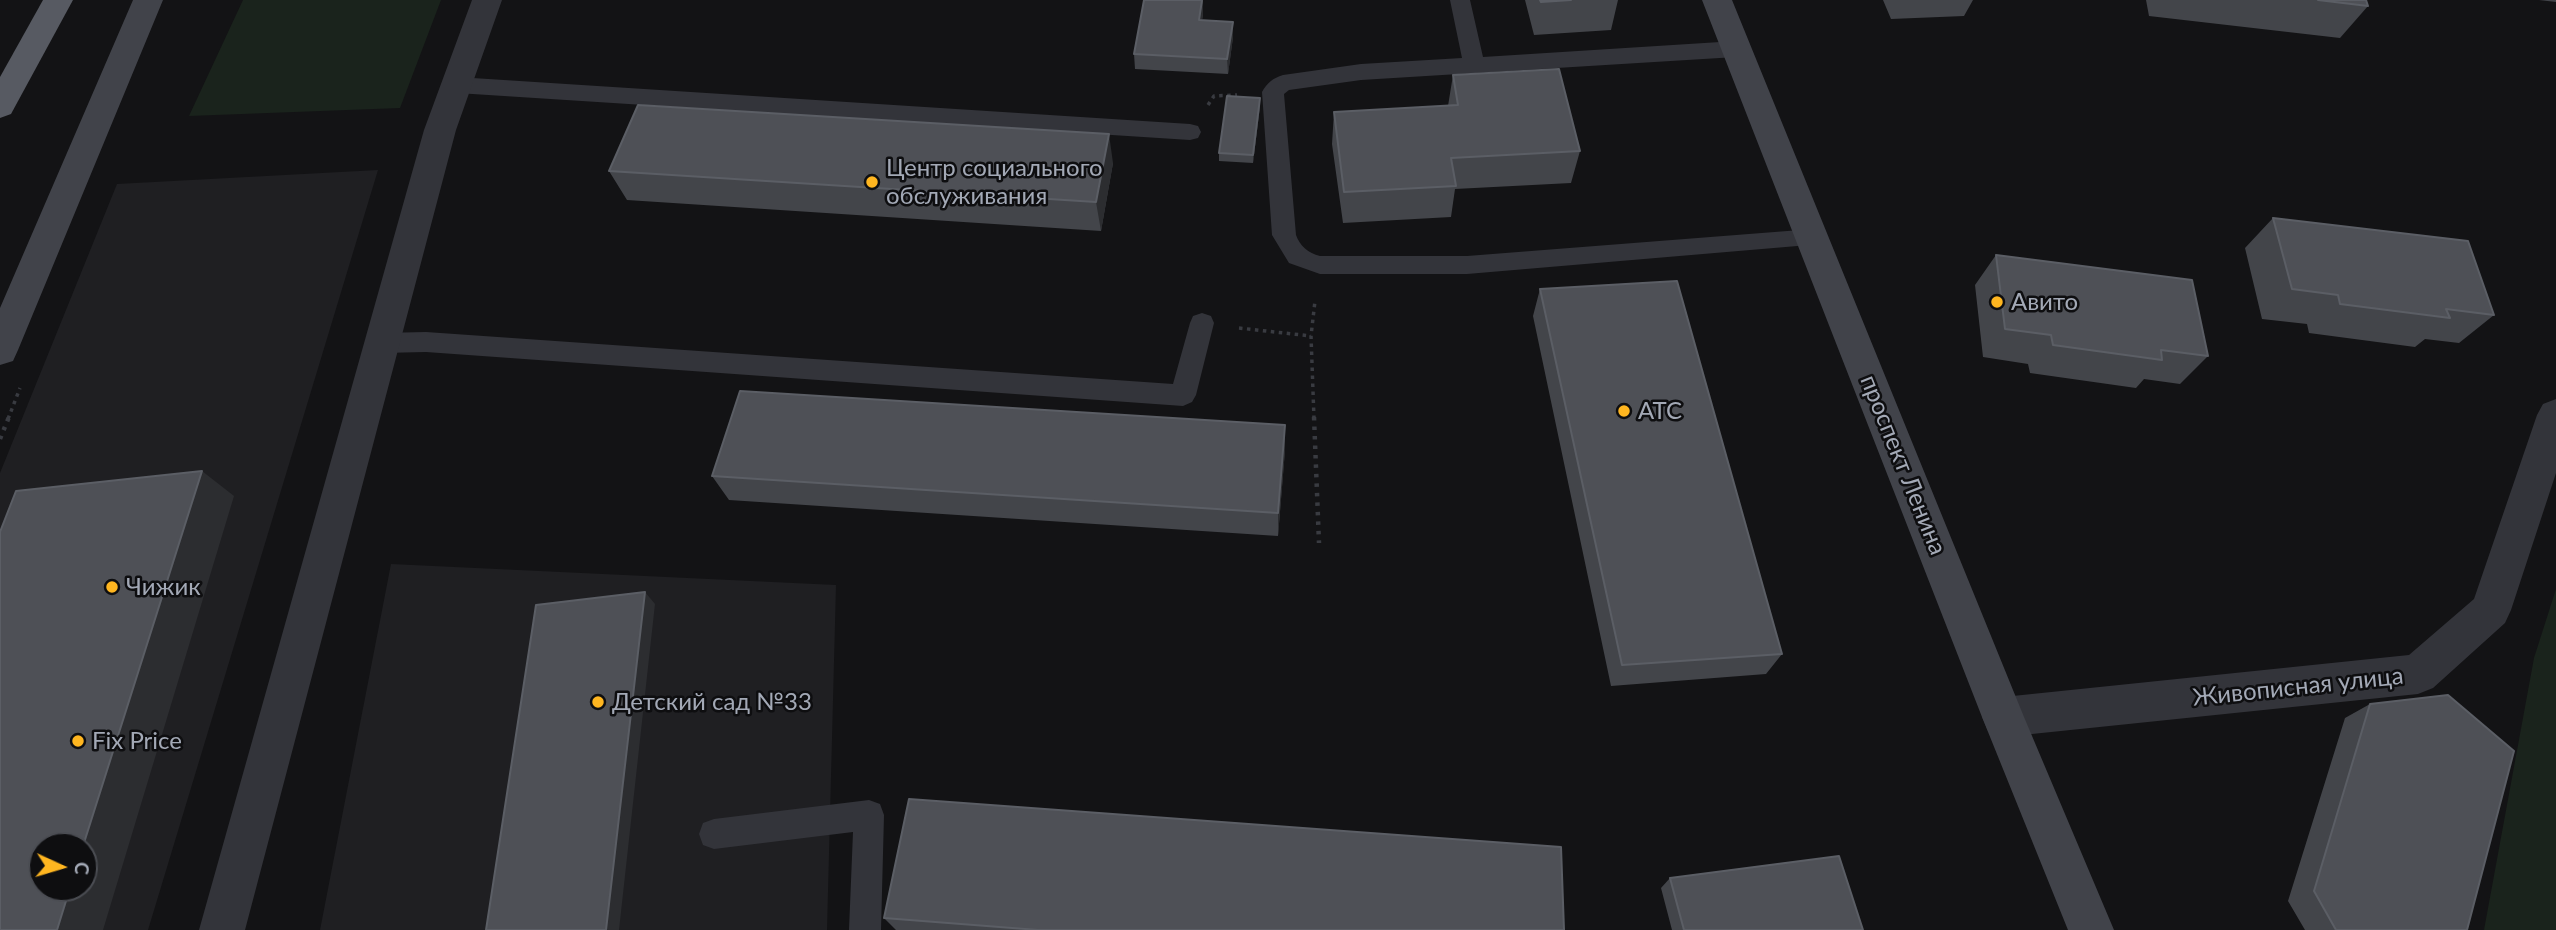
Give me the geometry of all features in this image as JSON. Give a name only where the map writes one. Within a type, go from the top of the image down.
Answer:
[{"type":"highway","points":[[0,106],[58,0]]},
{"type":"main road","points":[[0,350],[148,0]]},
{"type":"main road","name":"проспект Ленина","points":[[1717,0],[2003,717],[2091,930]]},
{"type":"street","points":[[222,930],[440,130],[487,0]]},
{"type":"street","name":"Живописная улица","points":[[2003,717],[2418,674],[2491,610],[2556,415]]},
{"type":"lane","points":[[1460,0],[1474,65]]},
{"type":"lane","points":[[1736,49],[1361,72],[1283,83],[1273,92],[1284,235],[1288,248],[1303,262],[1320,265],[1467,265],[1813,238]]},
{"type":"lane","points":[[457,86],[1190,132]]},
{"type":"lane","points":[[381,343],[440,342],[1183,395],[1202,323]]},
{"type":"lane","points":[[714,834],[869,815],[865,930]]},
{"type":"path","points":[[1190,132],[1214,96],[1273,92]]},
{"type":"path","points":[[1319,543],[1311,336],[1320,265]]},
{"type":"path","points":[[1202,323],[1311,336]]},
{"type":"shaded area","points":[[243,0],[441,0],[400,108],[189,116]]},
{"type":"shaded area","points":[[378,170],[148,930],[0,930],[0,473],[117,184]]},
{"type":"shaded area","name":"Детский сад №33","points":[[391,564],[836,585],[827,930],[320,930]]},
{"type":"shaded area","points":[[2556,589],[2556,930],[2484,930],[2534,658]]},
{"type":"building","points":[[1144,0],[1202,0],[1199,20],[1233,22],[1227,59],[1134,54]]},
{"type":"building","points":[[1540,0],[1571,0],[1541,2]]},
{"type":"building","points":[[2318,0],[2366,0],[2368,6]]},
{"type":"building","points":[[1559,69],[1580,151],[1451,158],[1456,186],[1344,192],[1334,112],[1458,105],[1453,75]]},
{"type":"building","points":[[1227,96],[1260,98],[1253,155],[1219,153]]},
{"type":"building","points":[[638,105],[1109,134],[1096,202],[609,171]]},
{"type":"building","points":[[2273,218],[2468,241],[2494,315],[2446,309],[2450,318],[2340,304],[2338,295],[2292,289]]},
{"type":"building","points":[[1996,255],[2192,280],[2208,356],[2161,350],[2162,360],[2053,345],[2051,335],[2005,329]]},
{"type":"building","name":"АТС","points":[[1677,281],[1782,654],[1622,665],[1540,289]]},
{"type":"building","points":[[740,391],[1285,425],[1278,513],[712,476]]},
{"type":"building","points":[[202,471],[87,832],[28,832],[28,902],[66,902],[57,930],[0,930],[0,532],[16,491]]},
{"type":"building","points":[[645,592],[606,930],[486,930],[536,605]]},
{"type":"building","points":[[2448,695],[2514,751],[2467,930],[2336,930],[2314,891],[2370,704]]},
{"type":"building","points":[[909,799],[1561,847],[1564,930],[1038,930],[884,918]]},
{"type":"building","points":[[1839,856],[1863,930],[1684,930],[1670,878]]},
{"type":"place","name":"Центр социального обслуживания","points":[[872,182]]},
{"type":"place","name":"Авито","points":[[1997,302]]},
{"type":"place","name":"АТС","points":[[1624,411]]},
{"type":"place","name":"Чижик","points":[[112,587]]},
{"type":"place","name":"Детский сад №33","points":[[598,702]]},
{"type":"place","name":"Fix Price","points":[[78,741]]}]
